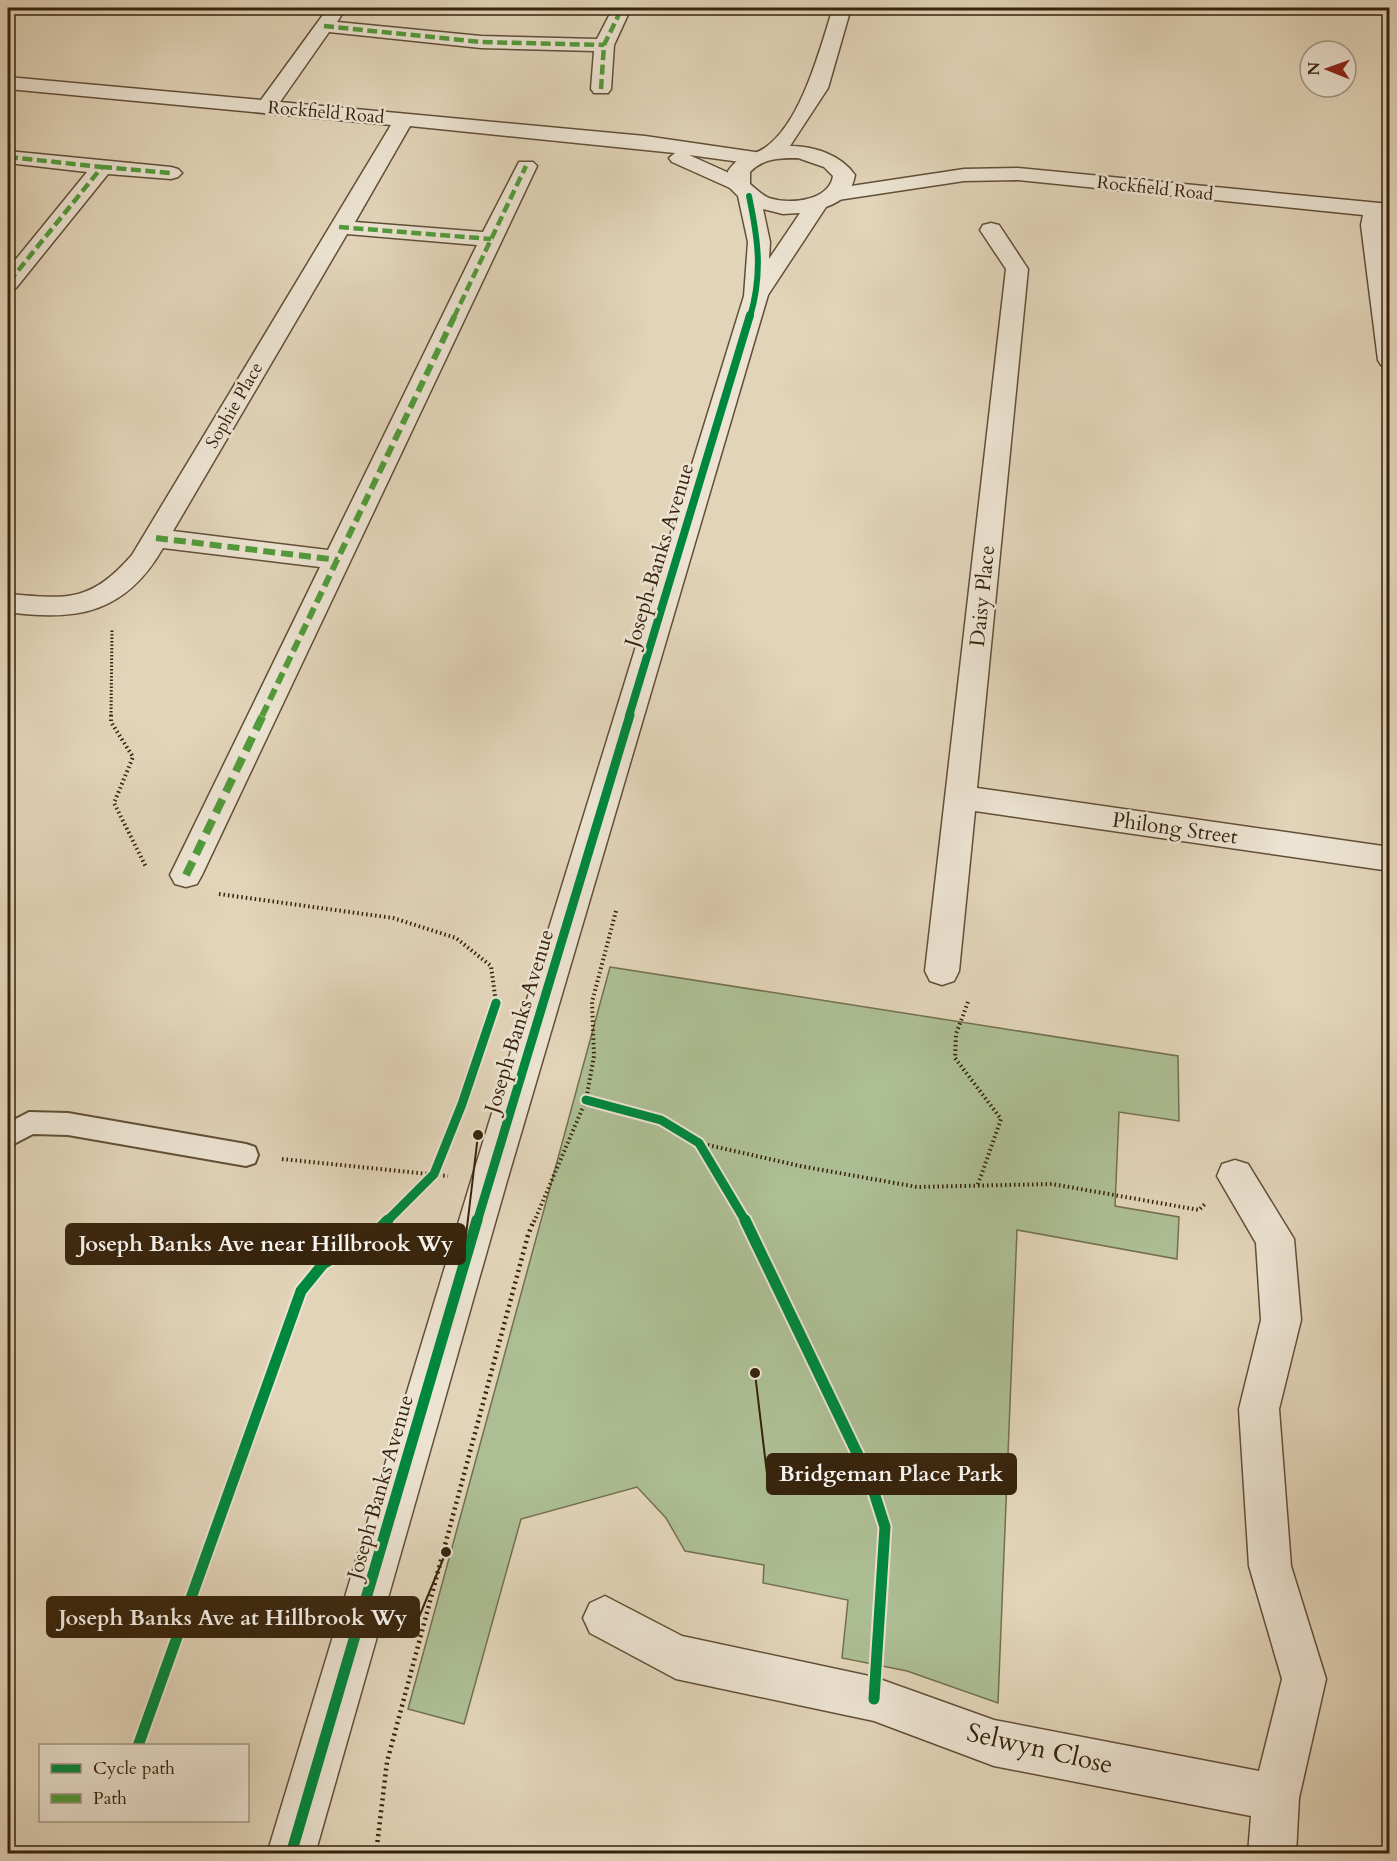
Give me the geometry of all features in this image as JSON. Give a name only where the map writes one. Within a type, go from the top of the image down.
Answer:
[{"type":"street","points":[[266,107],[338,8]]},
{"type":"street","points":[[601,89],[604,45],[622,8]]},
{"type":"street","points":[[744,191],[739,171],[789,134],[818,88],[842,8]]},
{"type":"street","points":[[324,26],[481,42],[604,45]]},
{"type":"street","name":"Rockfield Road","points":[[8,83],[763,155],[800,152],[834,163],[920,180]]},
{"type":"street","points":[[818,88],[822,129],[834,163],[845,176],[844,184],[838,194]]},
{"type":"street","name":"Sophie Place","points":[[8,603],[44,608],[69,606],[93,599],[118,586],[142,561],[404,120]]},
{"type":"street","name":"Rockfield Road","points":[[645,142],[744,191],[782,207],[817,204],[838,194],[920,180],[964,175],[1018,174],[1382,211]]},
{"type":"street","points":[[8,157],[171,173]]},
{"type":"street","points":[[8,283],[102,166]]},
{"type":"street","points":[[186,875],[526,166]]},
{"type":"street","name":"Joseph Banks Avenue","points":[[291,1854],[489,1181],[756,296],[759,242],[744,191]]},
{"type":"street","name":"Joseph Banks Avenue","points":[[756,296],[817,204]]},
{"type":"street","points":[[1382,211],[1372,225],[1389,360]]},
{"type":"street","points":[[339,227],[491,239]]},
{"type":"street","name":"Daisy Place","points":[[942,971],[1017,269],[991,230]]},
{"type":"street","points":[[156,538],[338,560]]},
{"type":"street","name":"Philong Street","points":[[960,797],[1389,859]]},
{"type":"street","points":[[1235,1176],[1275,1239],[1281,1320],[1259,1409],[1270,1566],[1304,1679],[1276,1798],[1272,1854]]},
{"type":"street","name":"Selwyn Close","points":[[605,1618],[676,1657],[874,1699],[994,1743],[1276,1798]]},
{"type":"lane","points":[[8,1136],[29,1123],[68,1124],[246,1155]]},
{"type":"path","points":[[376,1854],[387,1762],[528,1235],[586,1100],[594,1056],[592,1002],[617,909]]},
{"type":"path","points":[[971,993],[956,1034],[955,1058],[1001,1119],[977,1187]]},
{"type":"path","points":[[492,1014],[496,1003]]},
{"type":"path","points":[[699,1143],[800,1166],[917,1187],[1052,1184],[1199,1210],[1235,1176]]},
{"type":"path","points":[[246,1155],[489,1181]]},
{"type":"path","points":[[426,1183],[434,1174],[438,1164]]},
{"type":"green space","points":[[610,967],[1178,1056],[1179,1121],[1119,1112],[1115,1206],[1179,1217],[1177,1259],[1017,1230],[998,1703],[907,1671],[842,1658],[848,1600],[763,1583],[764,1565],[685,1551],[666,1518],[637,1487],[521,1519],[464,1724],[408,1709]]},
{"type":"marked path","points":[[601,89],[604,45],[622,8]]},
{"type":"marked path","points":[[324,26],[481,42],[604,45]]},
{"type":"marked path","points":[[8,157],[102,167],[8,283]]},
{"type":"marked path","points":[[186,875],[526,166]]},
{"type":"marked path","points":[[102,167],[171,173]]},
{"type":"marked path","points":[[339,227],[491,239]]},
{"type":"marked path","points":[[156,538],[338,560]]},
{"type":"cycle path","points":[[291,1854],[489,1181],[756,296],[759,242],[749,196]]},
{"type":"cycle path","points":[[139,1744],[301,1291],[323,1264],[375,1233],[434,1174],[462,1104],[496,1003]]},
{"type":"cycle path","points":[[586,1100],[661,1120],[699,1143],[741,1212],[870,1480],[885,1527],[874,1699]]},
{"type":"place","name":"Joseph Banks Ave near Hillbrook Wy","points":[[478,1135]]},
{"type":"place","name":"Bridgeman Place Park","points":[[755,1373]]},
{"type":"place","name":"Joseph Banks Ave at Hillbrook Wy","points":[[446,1552]]}]
